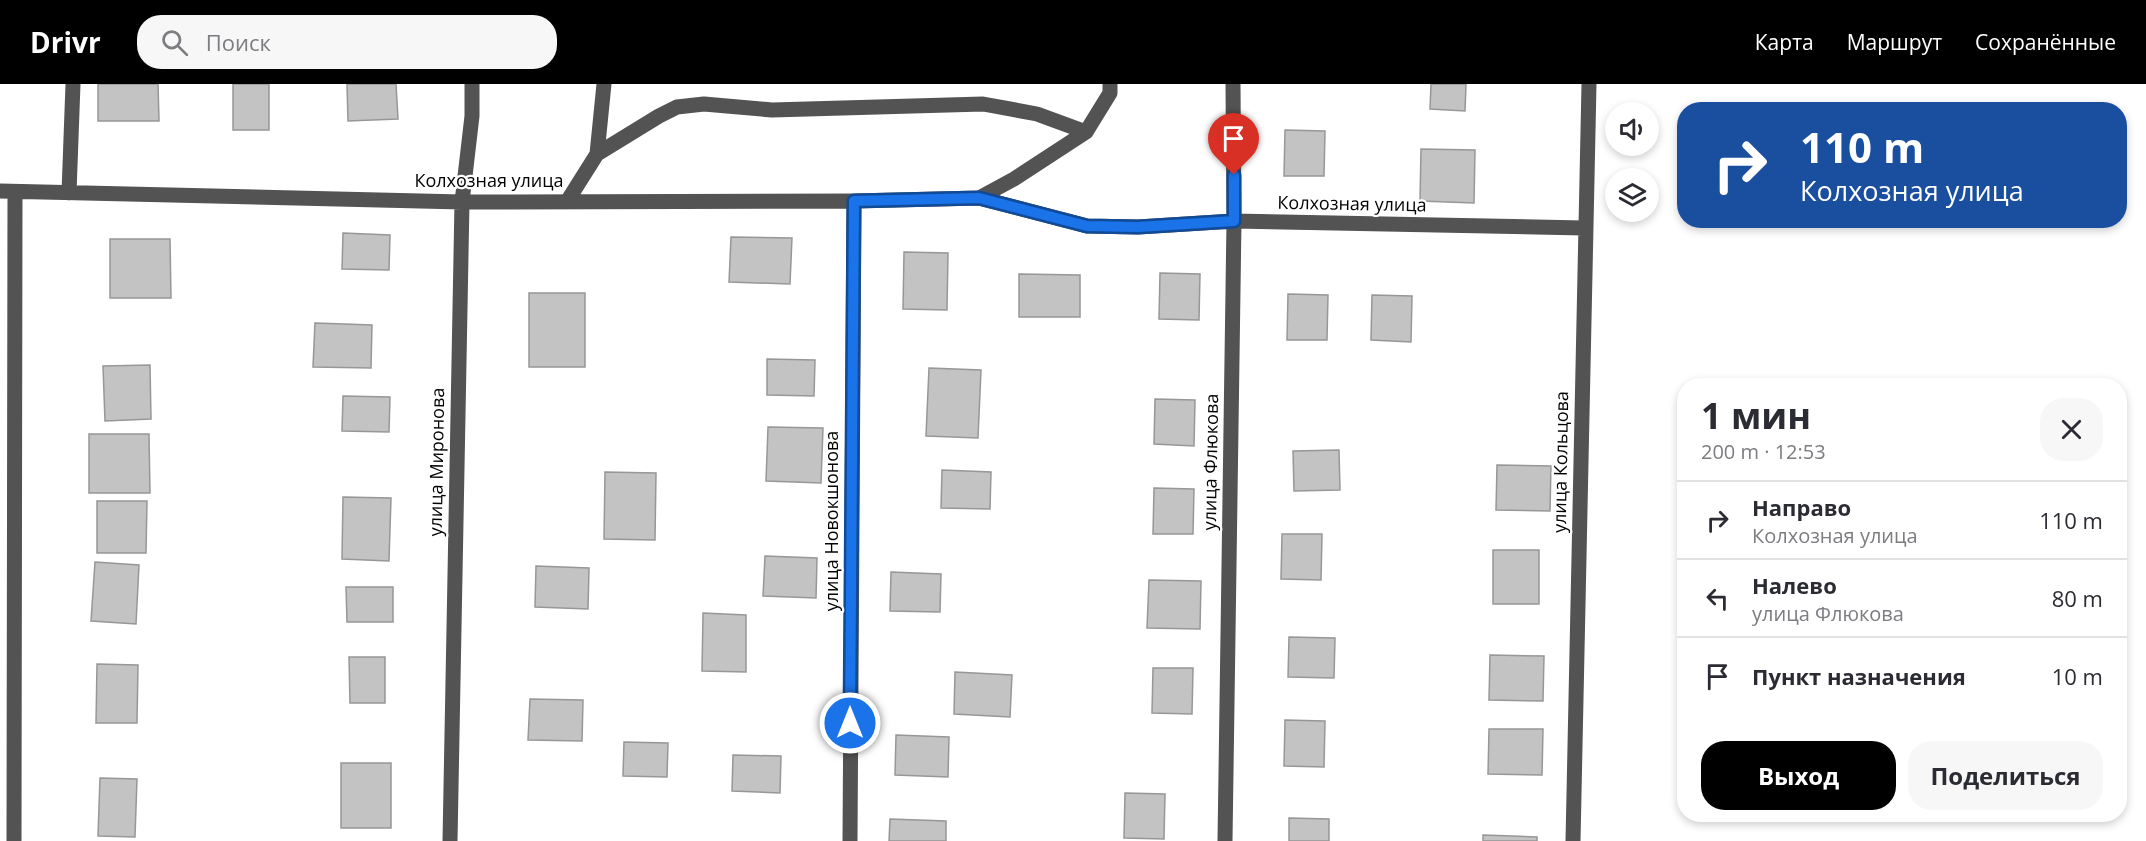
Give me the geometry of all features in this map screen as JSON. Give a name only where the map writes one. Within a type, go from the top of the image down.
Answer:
[{"type":"street","points":[[69,193],[73,84]]},
{"type":"street","name":"улица Миронова","points":[[450,841],[462,202],[472,84]]},
{"type":"street","points":[[597,154],[604,84]]},
{"type":"street","name":"Колхозная улица","points":[[979,198],[1014,179],[1086,132],[1110,93],[1110,84]]},
{"type":"street","name":"улица Флюкова","points":[[1225,841],[1234,221],[1233,84]]},
{"type":"street","name":"улица Кольцова","points":[[1573,841],[1584,228],[1589,84]]},
{"type":"street","points":[[567,201],[597,154],[677,107],[704,104],[772,110],[983,104],[1037,114],[1086,132]]},
{"type":"street","points":[[7,191],[14,841]]},
{"type":"street","name":"Колхозная улица","points":[[7,191],[462,202],[854,201],[979,198],[1087,226],[1138,227],[1234,221],[1584,228]]},
{"type":"street","name":"улица Новокшонова","points":[[850,841],[854,201]]},
{"type":"building","points":[[98,84],[158,84],[159,121],[98,121]]},
{"type":"building","points":[[233,84],[269,84],[269,130],[233,130]]},
{"type":"building","points":[[347,84],[396,84],[398,119],[348,121]]},
{"type":"building","points":[[1431,84],[1466,84],[1465,111],[1430,109]]},
{"type":"building","points":[[1285,130],[1325,131],[1324,176],[1284,176]]},
{"type":"building","points":[[1421,149],[1475,150],[1474,203],[1420,201]]},
{"type":"building","points":[[343,233],[390,235],[389,270],[342,269]]},
{"type":"building","points":[[731,237],[792,238],[790,284],[729,282]]},
{"type":"building","points":[[110,239],[170,239],[171,298],[110,298]]},
{"type":"building","points":[[904,252],[948,253],[947,310],[903,309]]},
{"type":"building","points":[[1160,273],[1200,274],[1199,320],[1159,319]]},
{"type":"building","points":[[1019,274],[1080,275],[1080,317],[1019,317]]},
{"type":"building","points":[[529,293],[585,293],[585,367],[529,367]]},
{"type":"building","points":[[1288,294],[1328,295],[1327,340],[1287,340]]},
{"type":"building","points":[[1372,295],[1412,296],[1411,342],[1371,340]]},
{"type":"building","points":[[315,323],[372,325],[371,368],[313,367]]},
{"type":"building","points":[[767,359],[815,360],[814,396],[767,395]]},
{"type":"building","points":[[150,365],[151,419],[105,421],[103,366]]},
{"type":"building","points":[[929,368],[981,370],[978,438],[926,436]]},
{"type":"building","points":[[343,396],[390,397],[389,432],[342,431]]},
{"type":"building","points":[[1155,399],[1195,400],[1194,446],[1154,444]]},
{"type":"building","points":[[768,427],[823,428],[821,483],[766,481]]},
{"type":"building","points":[[89,434],[149,434],[150,493],[89,493]]},
{"type":"building","points":[[1339,450],[1340,490],[1294,491],[1293,451]]},
{"type":"building","points":[[1497,465],[1551,466],[1550,511],[1496,510]]},
{"type":"building","points":[[942,470],[991,472],[990,509],[941,508]]},
{"type":"building","points":[[605,472],[656,473],[655,540],[604,539]]},
{"type":"building","points":[[1154,488],[1194,489],[1193,534],[1153,534]]},
{"type":"building","points":[[343,497],[391,498],[389,561],[342,559]]},
{"type":"building","points":[[97,501],[147,501],[146,553],[97,553]]},
{"type":"building","points":[[1282,534],[1322,534],[1321,580],[1281,579]]},
{"type":"building","points":[[1493,550],[1539,550],[1539,604],[1493,604]]},
{"type":"building","points":[[765,556],[817,558],[816,598],[763,596]]},
{"type":"building","points":[[95,562],[139,565],[136,624],[91,621]]},
{"type":"building","points":[[536,566],[589,568],[588,609],[535,607]]},
{"type":"building","points":[[891,572],[941,574],[940,612],[890,611]]},
{"type":"building","points":[[1149,580],[1201,581],[1200,629],[1147,628]]},
{"type":"building","points":[[346,587],[393,587],[393,622],[347,622]]},
{"type":"building","points":[[703,613],[746,615],[746,672],[702,671]]},
{"type":"building","points":[[1289,637],[1335,638],[1334,678],[1288,677]]},
{"type":"building","points":[[1490,655],[1544,656],[1543,701],[1489,700]]},
{"type":"building","points":[[349,657],[385,657],[385,703],[350,703]]},
{"type":"building","points":[[97,664],[138,665],[137,723],[96,723]]},
{"type":"building","points":[[1153,668],[1193,668],[1192,714],[1152,713]]},
{"type":"building","points":[[955,672],[1012,675],[1010,717],[954,714]]},
{"type":"building","points":[[530,699],[583,700],[582,741],[528,740]]},
{"type":"building","points":[[1285,720],[1325,721],[1324,767],[1284,766]]},
{"type":"building","points":[[1489,729],[1543,729],[1542,775],[1488,774]]},
{"type":"building","points":[[896,735],[949,737],[948,777],[895,775]]},
{"type":"building","points":[[624,742],[668,743],[667,777],[623,776]]},
{"type":"building","points":[[733,755],[781,756],[780,793],[732,791]]},
{"type":"building","points":[[341,763],[391,763],[391,828],[341,828]]},
{"type":"building","points":[[100,778],[137,779],[135,837],[98,836]]},
{"type":"building","points":[[1125,793],[1165,794],[1164,839],[1124,838]]},
{"type":"building","points":[[1289,818],[1329,819],[1329,841],[1289,841]]},
{"type":"building","points":[[890,819],[946,821],[946,841],[889,841]]},
{"type":"building","points":[[1483,835],[1537,837],[1537,841],[1483,841]]},
{"type":"route","points":[[850,723],[854,201],[979,198],[1087,226],[1138,227],[1234,221],[1234,175]]}]
